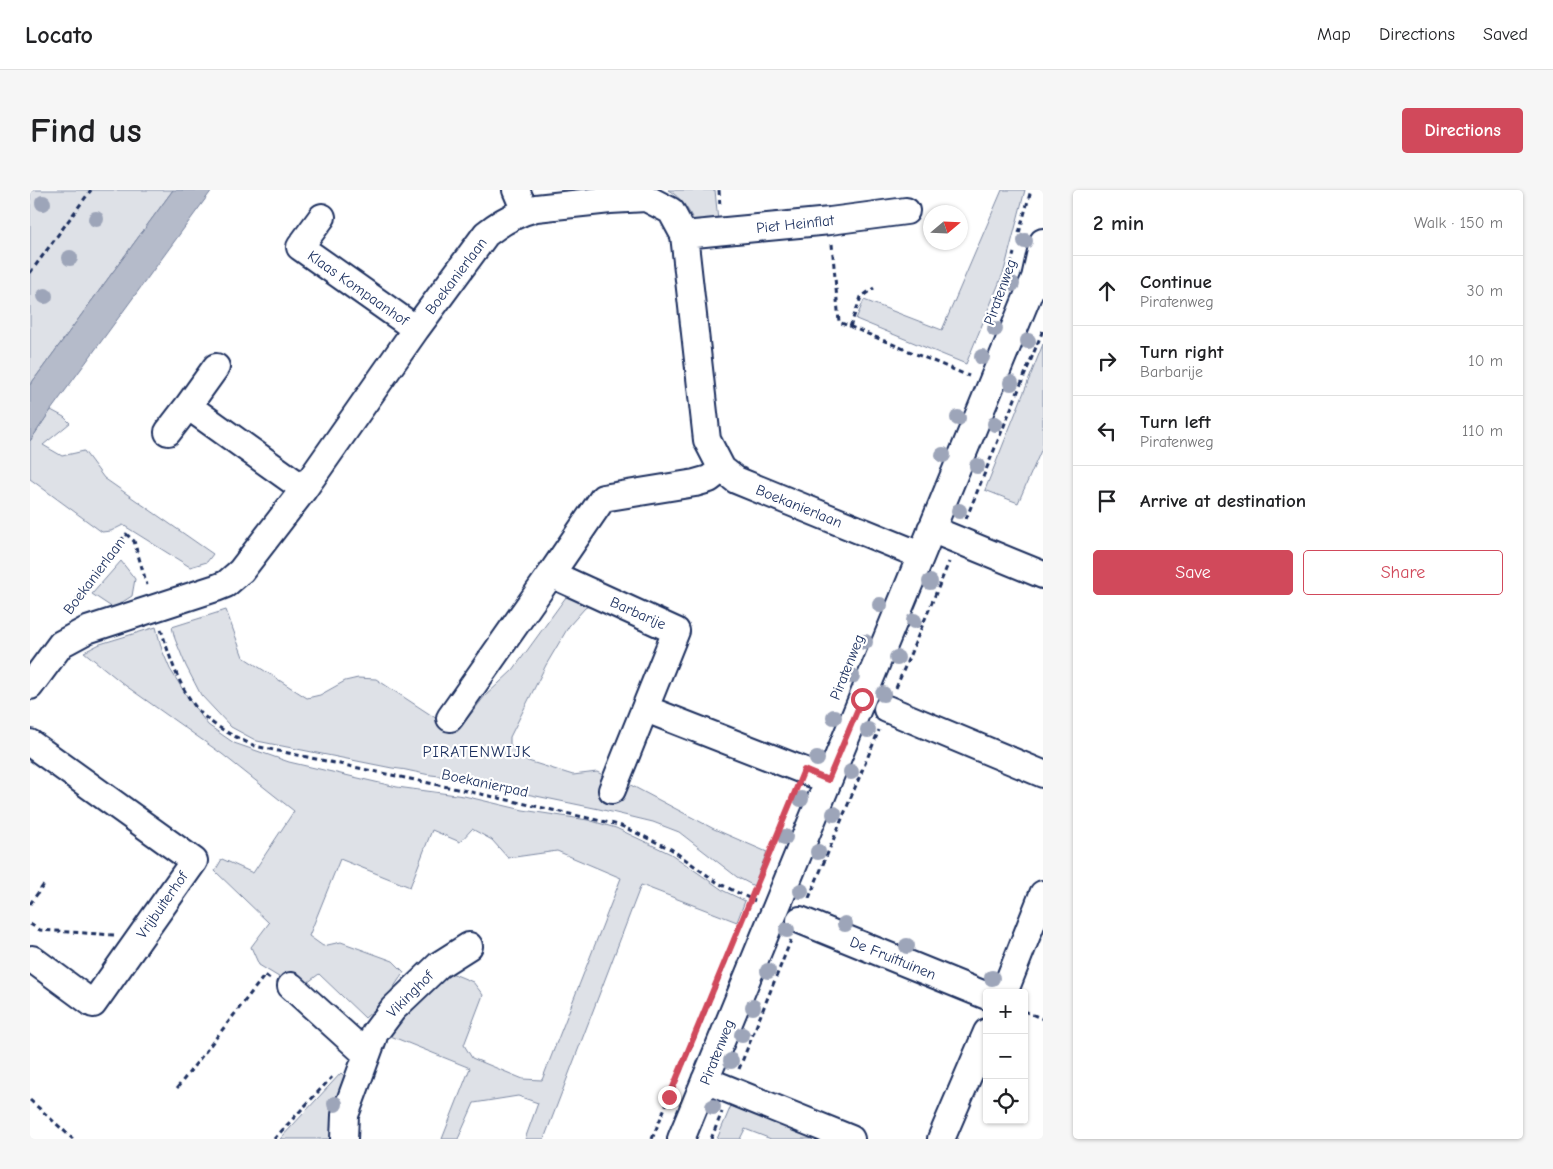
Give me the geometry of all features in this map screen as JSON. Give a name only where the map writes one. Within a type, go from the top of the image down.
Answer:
[{"type":"street","name":"Boekanierlaan","points":[[30,686],[60,644],[70,637],[226,584],[241,571],[304,489],[416,329],[486,234],[501,222],[521,200],[536,208],[610,195],[646,198],[671,211],[684,235],[707,440],[722,469],[736,480],[920,555]]},
{"type":"street","name":"Piet Heinflat","points":[[684,235],[830,221],[906,210]]},
{"type":"street","name":"Klaas Kompaanhof","points":[[322,217],[294,255],[416,329]]},
{"type":"street","name":"Piratenweg","points":[[681,1139],[931,530],[979,380],[1035,278],[1031,239]]},
{"type":"street","points":[[168,432],[216,367]]},
{"type":"street","points":[[188,406],[304,489]]},
{"type":"street","points":[[450,718],[604,498],[695,483],[709,479],[722,469]]},
{"type":"street","points":[[931,530],[958,539],[1043,575]]},
{"type":"street","name":"Barbarije","points":[[550,574],[676,631],[612,790]]},
{"type":"street","points":[[646,709],[828,780]]},
{"type":"street","points":[[887,709],[1043,774]]},
{"type":"street","name":"Vrijbuiterhof","points":[[30,743],[194,861],[92,1004],[32,959]]},
{"type":"street","points":[[1006,989],[1043,894]]},
{"type":"street","name":"De Fruittuinen","points":[[800,920],[983,994]]},
{"type":"street","name":"Vikinghof","points":[[344,1139],[345,1115],[375,1033],[393,1009],[439,965],[469,946]]},
{"type":"street","points":[[291,986],[366,1054]]},
{"type":"street","points":[[941,1139],[986,1034]]},
{"type":"street","points":[[705,1080],[851,1139]]},
{"type":"path","points":[[30,273],[91,190]]},
{"type":"path","points":[[1031,190],[1031,239]]},
{"type":"path","points":[[830,221],[840,322],[979,380]]},
{"type":"path","name":"Piratenweg","points":[[995,306],[1009,271],[1016,244]]},
{"type":"path","points":[[850,327],[861,297],[874,288]]},
{"type":"path","name":"Piratenweg","points":[[710,1139],[1043,330]]},
{"type":"path","points":[[972,367],[979,380]]},
{"type":"path","points":[[964,384],[979,380]]},
{"type":"path","name":"Boekanierlaan","points":[[65,615],[126,534],[134,541],[154,608]]},
{"type":"path","name":"Boekanierpad","points":[[154,608],[182,686],[200,712],[231,736],[255,746],[619,825],[671,849],[718,883],[751,900],[755,890]]},
{"type":"path","points":[[30,904],[45,883]]},
{"type":"path","points":[[30,924],[40,930],[139,937]]},
{"type":"path","name":"Piratenweg","points":[[652,1139],[732,945]]},
{"type":"path","points":[[177,1088],[265,975],[280,986],[291,986]]},
{"type":"path","points":[[1028,1013],[1043,1019]]},
{"type":"path","points":[[274,1139],[333,1076]]},
{"type":"path","points":[[30,1100],[73,1139]]},
{"type":"shaded area","points":[[30,190],[173,190],[30,385]]},
{"type":"shaded area","points":[[668,190],[715,190],[718,221],[695,223],[684,204]]},
{"type":"shaded area","points":[[1002,190],[1025,190],[1004,271],[966,364],[856,319],[864,300],[942,330]]},
{"type":"shaded area","points":[[1043,344],[1043,446],[1018,503],[985,490]]},
{"type":"shaded area","points":[[51,410],[64,417],[70,423],[43,445],[62,456],[84,451],[104,478],[213,554],[207,562],[190,567],[123,525],[111,531],[102,532],[30,479],[30,441]]},
{"type":"shaded area","points":[[121,561],[135,579],[132,596],[113,608],[92,594]]},
{"type":"shaded area","points":[[574,586],[602,599],[585,608],[569,626],[546,665],[510,737],[510,744],[517,755],[528,761],[573,775],[597,772],[615,781],[623,781],[714,829],[767,852],[754,886],[737,877],[679,832],[653,822],[439,776],[257,741],[231,727],[201,695],[186,666],[172,627],[226,610],[243,657],[307,698],[320,695],[345,681],[358,678],[376,679],[457,732],[484,697],[513,670]]},
{"type":"shaded area","points":[[156,627],[162,650],[170,669],[190,701],[208,725],[234,743],[289,762],[397,787],[464,796],[523,810],[588,820],[616,828],[671,854],[724,891],[745,901],[737,922],[641,885],[544,1139],[525,1139],[538,1103],[518,1096],[474,1103],[458,1139],[442,1139],[470,1068],[388,1035],[444,970],[473,982],[483,995],[464,1045],[472,1058],[523,1079],[542,1080],[621,878],[557,851],[508,858],[492,840],[472,829],[460,842],[432,830],[410,887],[340,859],[309,936],[323,946],[341,942],[393,961],[404,972],[385,1000],[365,1018],[319,974],[307,983],[287,982],[259,965],[251,947],[269,923],[215,871],[222,859],[253,873],[294,811],[222,754],[126,686],[84,652],[100,644]]},
{"type":"shaded area","points":[[341,1073],[349,1080],[337,1139],[280,1139]]},
{"type":"shaded area","points":[[733,1101],[825,1139],[771,1139],[745,1129],[740,1139],[717,1139]]},
{"type":"water","points":[[173,190],[212,190],[30,441],[30,385]]},
{"type":"district","name":"PIRATENWIJK","points":[[477,752]]},
{"type":"route","points":[[669,1097],[804,770],[828,780],[862,699]]}]
